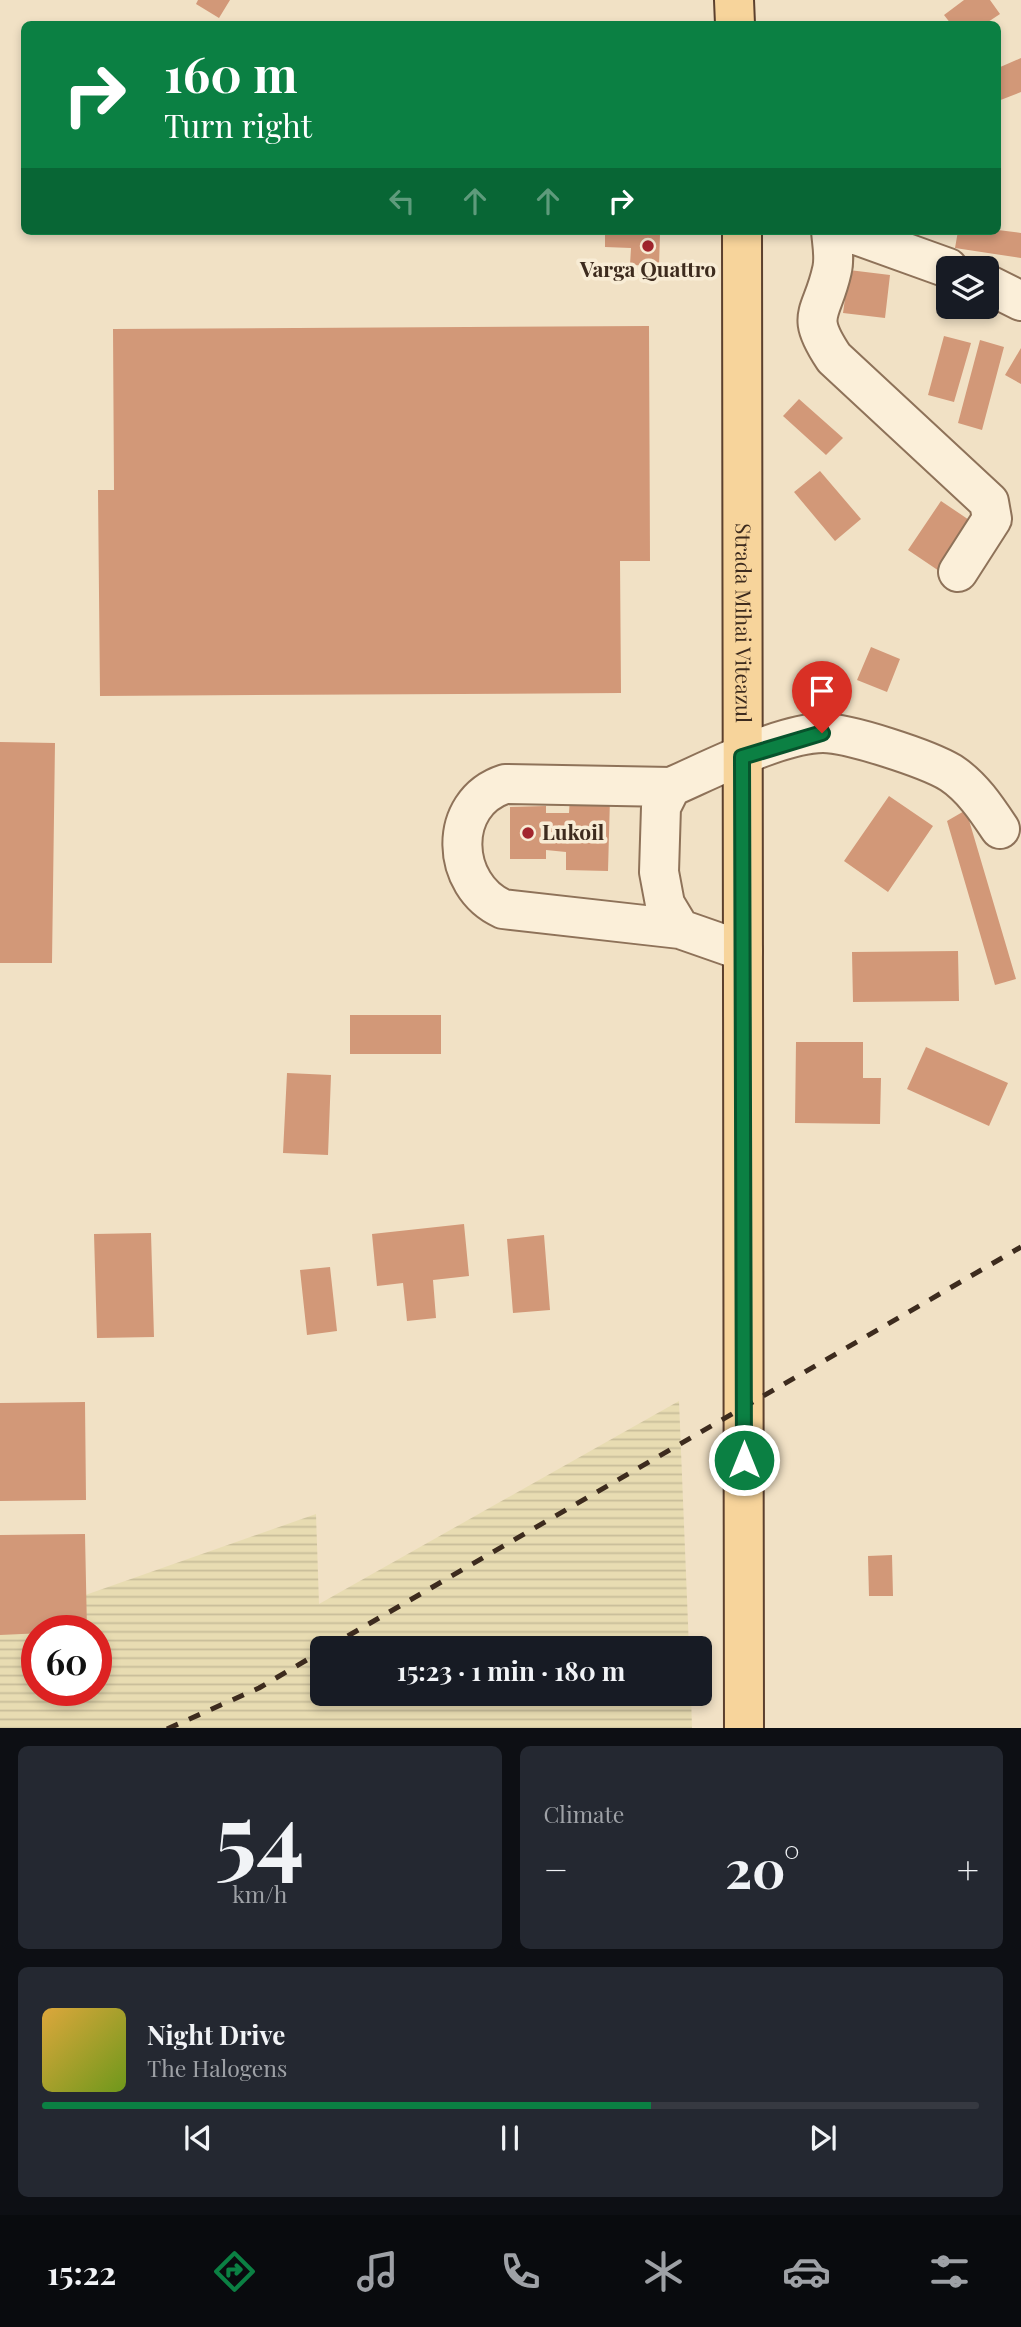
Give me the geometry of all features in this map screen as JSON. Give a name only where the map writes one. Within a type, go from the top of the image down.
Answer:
[{"type":"main road","points":[[734,0],[735,21]]},
{"type":"main road","name":"Strada Mihai Viteazul","points":[[742,235],[744,1728]]},
{"type":"street","points":[[831,235],[833,268],[816,321],[818,334],[834,358],[989,502],[992,509],[992,519],[958,572]]},
{"type":"street","points":[[856,235],[936,264]]},
{"type":"street","points":[[999,290],[1021,301]]},
{"type":"street","points":[[743,951],[680,929],[503,909],[487,902],[466,874],[464,825],[473,803],[491,789],[505,784],[671,787],[742,757],[822,733],[854,738],[950,773],[979,798],[1000,829]]},
{"type":"street","points":[[671,787],[662,807],[659,872],[665,904],[680,929]]},
{"type":"shaded area","points":[[679,1401],[689,1636],[310,1636],[310,1706],[691,1706],[692,1728],[0,1728],[0,1625],[21,1618],[21,1706],[112,1706],[112,1615],[28,1615],[316,1514],[319,1604]]},
{"type":"building","points":[[198,0],[230,0],[219,18],[196,4]]},
{"type":"building","points":[[964,0],[990,0],[1000,14],[990,21],[949,21],[944,15]]},
{"type":"building","points":[[1021,58],[1021,92],[1001,100],[1001,67]]},
{"type":"building","points":[[1001,230],[1021,233],[1021,258],[955,248],[957,235],[1001,235]]},
{"type":"building","points":[[605,235],[660,235],[659,266],[630,265],[631,248],[605,247]]},
{"type":"building","points":[[849,270],[890,275],[885,318],[843,313]]},
{"type":"building","points":[[649,326],[650,561],[620,561],[621,693],[100,696],[98,490],[114,490],[113,329]]},
{"type":"building","points":[[944,336],[971,343],[954,402],[928,395]]},
{"type":"building","points":[[980,340],[1004,347],[982,430],[958,423]]},
{"type":"building","points":[[1021,348],[1021,384],[1005,375]]},
{"type":"building","points":[[799,399],[843,438],[826,455],[783,416]]},
{"type":"building","points":[[820,471],[861,519],[835,541],[794,492]]},
{"type":"building","points":[[941,501],[981,528],[948,577],[908,550]]},
{"type":"building","points":[[871,647],[900,659],[887,692],[857,680]]},
{"type":"building","points":[[0,742],[55,743],[52,963],[0,963]]},
{"type":"building","points":[[889,796],[933,826],[888,892],[844,861]]},
{"type":"building","points":[[570,797],[610,798],[608,871],[566,870],[566,852],[546,850],[546,859],[510,859],[510,807],[546,806],[546,813],[569,813]]},
{"type":"building","points":[[966,810],[1016,979],[995,985],[947,821]]},
{"type":"building","points":[[958,951],[959,1001],[853,1002],[852,952]]},
{"type":"building","points":[[350,1015],[441,1015],[441,1054],[350,1054]]},
{"type":"building","points":[[796,1042],[863,1042],[863,1078],[881,1078],[880,1124],[795,1123]]},
{"type":"building","points":[[926,1047],[1008,1083],[989,1126],[907,1089]]},
{"type":"building","points":[[287,1073],[331,1075],[328,1155],[283,1153]]},
{"type":"building","points":[[464,1224],[469,1276],[433,1280],[436,1318],[407,1321],[403,1283],[377,1286],[372,1234]]},
{"type":"building","points":[[151,1233],[154,1337],[97,1338],[94,1234]]},
{"type":"building","points":[[544,1235],[550,1310],[513,1313],[507,1239]]},
{"type":"building","points":[[330,1267],[337,1331],[307,1335],[300,1270]]},
{"type":"building","points":[[85,1402],[86,1500],[0,1501],[0,1403]]},
{"type":"building","points":[[85,1534],[87,1615],[21,1615],[21,1634],[0,1635],[0,1535]]},
{"type":"building","points":[[892,1555],[893,1596],[869,1596],[868,1556]]},
{"type":"railway","points":[[348,1636],[1021,1247]]},
{"type":"railway","points":[[169,1728],[259,1688],[310,1658]]},
{"type":"place","name":"Varga Quattro","points":[[648,246]]},
{"type":"place","name":"Lukoil","points":[[528,833]]},
{"type":"route","points":[[744,1460],[742,757],[788,741],[822,733]]}]
